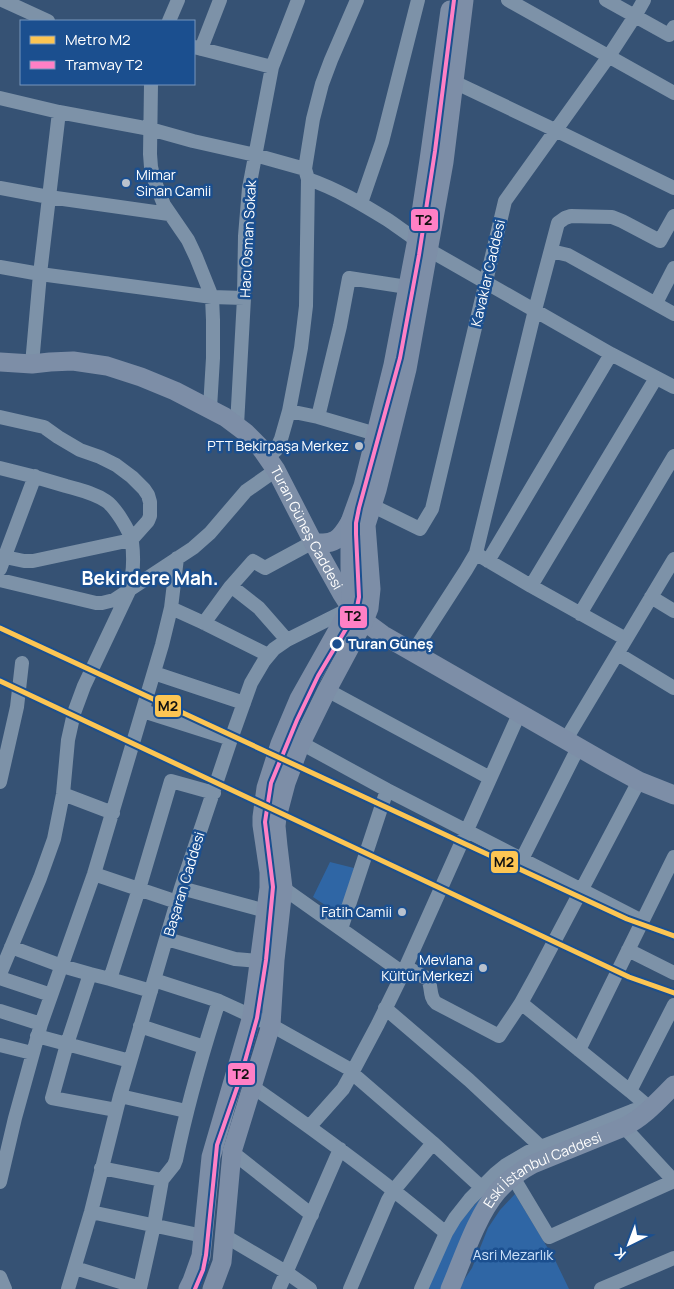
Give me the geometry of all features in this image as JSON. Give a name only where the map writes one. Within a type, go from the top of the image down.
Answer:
[{"type":"main road","points":[[313,542],[329,544],[358,524],[372,506],[407,369],[423,245],[431,151],[451,0]]},
{"type":"main road","points":[[188,1289],[201,1256],[210,1157],[252,1016],[269,888],[269,872],[262,831],[266,788],[280,744],[299,699],[344,619],[358,615],[369,608],[369,550],[358,524],[363,486],[393,365],[407,287],[423,245],[444,162],[464,0]]},
{"type":"main road","name":"Turan Güneş Caddesi","points":[[0,362],[32,364],[72,361],[107,366],[141,377],[176,392],[225,417],[253,438],[272,464],[342,594],[358,615],[383,635],[519,714],[638,781],[674,795]]},
{"type":"main road","points":[[212,1289],[222,1262],[232,1152],[271,1025],[275,960],[283,888],[276,826],[277,817],[286,783],[301,743],[327,690],[358,615]]},
{"type":"main road","name":"Eski İstanbul Caddesi","points":[[654,1110],[674,1085]]},
{"type":"main road","name":"Eski İstanbul Caddesi","points":[[450,1289],[467,1247],[486,1208],[498,1191],[515,1179],[570,1154],[620,1137],[626,1130],[674,1093]]},
{"type":"main road","name":"Eski İstanbul Caddesi","points":[[455,1289],[492,1207],[515,1179]]},
{"type":"street","points":[[2,0],[46,20]]},
{"type":"street","points":[[169,20],[178,0]]},
{"type":"street","points":[[220,0],[197,48],[272,67]]},
{"type":"street","name":"Hacı Osman Sokak","points":[[237,425],[244,298],[246,214],[249,188],[272,67],[298,0]]},
{"type":"street","points":[[0,580],[96,603],[114,600],[193,548],[206,537],[272,464],[273,454],[278,446],[289,411],[301,348],[306,306],[306,174],[314,119],[322,84],[357,0]]},
{"type":"street","points":[[361,203],[382,142],[418,0]]},
{"type":"street","points":[[508,0],[674,94]]},
{"type":"street","points":[[606,0],[669,35],[674,27]]},
{"type":"street","name":"Kavaklar Caddesi","points":[[372,506],[420,529],[432,509],[505,200],[609,56],[644,0]]},
{"type":"street","points":[[454,82],[674,188]]},
{"type":"street","points":[[151,85],[150,130],[152,167],[159,195],[169,214],[188,240],[212,297],[210,408]]},
{"type":"street","points":[[0,98],[255,155],[306,174],[361,203],[423,245],[486,283],[611,354],[674,387]]},
{"type":"street","points":[[32,364],[58,112]]},
{"type":"street","points":[[0,188],[169,214]]},
{"type":"street","points":[[482,557],[535,310],[560,220],[571,216],[612,217],[667,240],[674,216]]},
{"type":"street","points":[[551,251],[568,255],[674,314]]},
{"type":"street","points":[[0,267],[212,297],[244,298]]},
{"type":"street","points":[[656,303],[674,268]]},
{"type":"street","points":[[318,417],[340,326],[349,278],[407,287]]},
{"type":"street","points":[[413,652],[466,570],[482,557],[611,354]]},
{"type":"street","points":[[531,586],[656,378]]},
{"type":"street","points":[[289,411],[318,417],[376,434]]},
{"type":"street","points":[[0,417],[44,427],[74,446],[116,465],[144,489],[150,502],[150,516],[132,540],[33,561],[2,563],[35,476]]},
{"type":"street","points":[[580,614],[674,456]]},
{"type":"street","points":[[0,468],[35,476],[94,494],[107,501],[120,516],[132,540],[132,579],[128,591],[84,686],[74,713],[68,740],[63,794],[48,859],[0,974]]},
{"type":"street","points":[[204,623],[231,586],[253,561],[264,568],[313,542]]},
{"type":"street","points":[[482,557],[626,639]]},
{"type":"street","points":[[0,1182],[39,1030],[94,874],[143,712],[171,608],[177,558]]},
{"type":"street","points":[[522,859],[572,744],[626,639],[674,559]]},
{"type":"street","points":[[231,586],[259,608],[287,640]]},
{"type":"street","points":[[651,597],[674,611]]},
{"type":"street","points":[[171,608],[268,655]]},
{"type":"street","name":"Başaran Caddesi","points":[[68,1289],[118,1103],[177,902],[231,739],[258,670],[268,655],[287,640],[358,615]]},
{"type":"street","points":[[618,654],[673,686]]},
{"type":"street","points":[[0,782],[18,707],[22,663]]},
{"type":"street","points":[[154,673],[244,703]]},
{"type":"street","points":[[327,690],[490,778]]},
{"type":"street","points":[[143,712],[231,739]]},
{"type":"street","points":[[310,1126],[339,1094],[353,1072],[405,970],[519,714]]},
{"type":"street","points":[[301,743],[387,790],[642,921]]},
{"type":"street","points":[[110,979],[172,781],[214,794]]},
{"type":"street","points":[[283,888],[341,929],[405,970],[428,979],[432,997],[436,1003],[499,1036],[521,1003],[638,781]]},
{"type":"street","points":[[341,929],[387,790]]},
{"type":"street","points":[[63,794],[113,813]]},
{"type":"street","points":[[579,1050],[674,857]]},
{"type":"street","points":[[94,874],[177,902]]},
{"type":"street","points":[[182,888],[266,911]]},
{"type":"street","points":[[167,939],[236,959],[259,961]]},
{"type":"street","points":[[11,947],[90,974],[219,1001],[271,1025],[353,1072],[481,1187]]},
{"type":"street","points":[[628,950],[674,973]]},
{"type":"street","points":[[90,974],[52,1098],[186,1111]]},
{"type":"street","points":[[0,978],[51,995]]},
{"type":"street","points":[[75,1268],[140,1288],[162,1180],[176,1160],[186,1111],[219,1001]]},
{"type":"street","points":[[521,1003],[654,1110]]},
{"type":"street","points":[[630,1091],[674,1005]]},
{"type":"street","points":[[385,1008],[469,1080],[541,1147]]},
{"type":"street","points":[[0,1010],[67,1044],[130,1061]]},
{"type":"street","points":[[140,1026],[204,1047]]},
{"type":"street","points":[[0,1045],[32,1054]]},
{"type":"street","points":[[252,1087],[310,1126],[394,1190],[446,1233]]},
{"type":"street","points":[[421,1289],[446,1233],[460,1210],[481,1187],[506,1165],[528,1152],[632,1111],[638,1109],[654,1110]]},
{"type":"street","points":[[515,1179],[549,1237],[674,1181],[626,1130]]},
{"type":"street","points":[[350,1289],[388,1200],[433,1143]]},
{"type":"street","points":[[279,1289],[340,1149]]},
{"type":"street","points":[[232,1152],[312,1215]]},
{"type":"street","points":[[101,1168],[162,1180]]},
{"type":"street","points":[[90,1212],[203,1236]]},
{"type":"street","points":[[224,1236],[286,1272],[310,1289]]},
{"type":"street","points":[[601,1289],[674,1258]]},
{"type":"street","points":[[0,1277],[4,1289]]},
{"type":"green space","points":[[330,862],[354,868],[340,915],[313,897]]},
{"type":"green space","points":[[486,1192],[445,1289],[426,1289],[459,1223]]},
{"type":"green space","name":"Asri Mezarlık","points":[[515,1194],[555,1260],[569,1289],[458,1289],[472,1268],[488,1228],[500,1210]]},
{"type":"metro line","name":"M2","points":[[0,628],[627,919],[674,936]]},
{"type":"metro line","name":"M2","points":[[0,681],[629,977],[674,993]]},
{"type":"tram line","name":"T2","points":[[195,1289],[203,1270],[206,1255],[217,1145],[240,1079],[257,1018],[266,960],[273,887],[265,822],[271,783],[297,720],[318,676],[356,612],[359,597],[356,523],[400,358],[419,255],[435,151],[454,0]]},
{"type":"place","name":"Mimar Sinan Camii","points":[[126,183]]},
{"type":"place","name":"PTT Bekirpaşa Merkez","points":[[359,446]]},
{"type":"place","name":"Turan Güneş","points":[[337,644]]},
{"type":"place","name":"Fatih Camii","points":[[402,912]]},
{"type":"place","name":"Mevlana Kültür Merkezi","points":[[483,968]]},
{"type":"district","name":"Bekirdere Mah.","points":[[150,578]]}]
